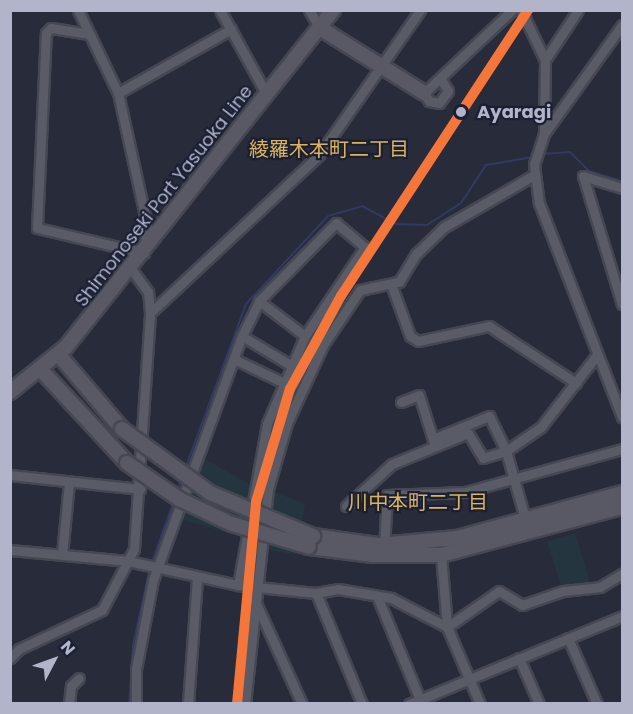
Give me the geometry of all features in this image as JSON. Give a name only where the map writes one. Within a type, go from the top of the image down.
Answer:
[{"type":"main road","name":"Shimonoseki Port Yasuoka Line","points":[[10,392],[42,371],[58,355],[144,253],[333,10]]},
{"type":"main road","points":[[320,27],[381,68],[424,93]]},
{"type":"main road","points":[[58,355],[122,429],[210,494],[311,541]]},
{"type":"main road","points":[[42,371],[127,463],[213,516],[311,541],[441,555],[622,507]]},
{"type":"main road","points":[[384,550],[457,538],[526,522],[622,493]]},
{"type":"street","points":[[78,10],[118,93],[147,225],[144,253],[37,228],[46,33],[51,28],[88,34]]},
{"type":"street","points":[[220,10],[267,95]]},
{"type":"street","points":[[309,10],[320,27]]},
{"type":"street","points":[[150,313],[319,155],[420,10]]},
{"type":"street","points":[[440,78],[448,91],[439,104],[424,93],[512,10]]},
{"type":"street","points":[[520,10],[545,60],[544,134]]},
{"type":"street","points":[[545,60],[578,10]]},
{"type":"street","points":[[622,25],[544,134],[535,151],[534,162],[534,175],[596,356],[622,417]]},
{"type":"street","points":[[118,93],[231,29]]},
{"type":"street","points":[[245,704],[268,489],[299,393],[323,345],[360,290],[399,282],[416,254],[444,227],[534,175]]},
{"type":"street","points":[[622,188],[583,176],[622,304]]},
{"type":"street","points":[[136,704],[135,669],[152,568],[242,336],[259,301],[336,223],[365,248],[305,336],[284,383],[257,465],[238,585]]},
{"type":"street","points":[[10,658],[19,649],[102,610],[128,561],[140,489],[150,313],[148,292],[131,268]]},
{"type":"street","points":[[391,284],[410,336],[418,341],[489,326],[576,383]]},
{"type":"street","points":[[259,301],[305,336]]},
{"type":"street","points":[[242,336],[292,366]]},
{"type":"street","points":[[434,442],[468,434],[483,458],[506,451],[541,427],[596,356]]},
{"type":"street","points":[[234,359],[284,383]]},
{"type":"street","points":[[401,402],[419,395],[434,442]]},
{"type":"street","points":[[346,506],[392,464],[489,416],[506,451],[526,522]]},
{"type":"street","points":[[384,550],[387,495],[465,492],[622,449]]},
{"type":"street","points":[[10,475],[140,489]]},
{"type":"street","points":[[62,554],[69,482]]},
{"type":"street","points":[[10,550],[128,561],[238,585],[316,592],[338,589],[392,598],[447,627]]},
{"type":"street","points":[[441,555],[447,627],[480,704]]},
{"type":"street","points":[[447,627],[499,591],[522,605],[563,591],[600,587],[622,574]]},
{"type":"street","points":[[188,704],[197,577]]},
{"type":"street","points":[[316,592],[362,704]]},
{"type":"street","points":[[376,596],[421,701]]},
{"type":"street","points":[[255,601],[302,704]]},
{"type":"street","points":[[409,704],[421,701],[469,677],[622,616]]},
{"type":"street","points":[[568,638],[597,704]]},
{"type":"street","points":[[519,658],[539,704]]},
{"type":"street","points":[[69,704],[71,686],[79,678]]},
{"type":"shaded area","points":[[198,455],[253,486],[245,538],[177,518]]},
{"type":"shaded area","points":[[268,489],[305,504],[296,555],[259,548]]},
{"type":"shaded area","points":[[575,533],[592,588],[564,597],[547,541]]},
{"type":"waterway","points":[[541,154],[570,152],[589,171],[622,181]]},
{"type":"waterway","points":[[185,469],[246,304],[328,216],[362,206],[396,224],[427,225],[461,203],[486,165],[533,157]]},
{"type":"waterway","points":[[177,492],[181,480]]},
{"type":"waterway","points":[[152,562],[173,503]]},
{"type":"waterway","points":[[129,704],[133,645],[150,568]]},
{"type":"transit line","points":[[237,704],[256,502],[290,389],[341,296],[528,10]]},
{"type":"place","name":"Ayaragi","points":[[461,112]]},
{"type":"district","name":"綾羅木本町二丁目","points":[[329,149]]},
{"type":"district","name":"川中本町二丁目","points":[[418,502]]}]
